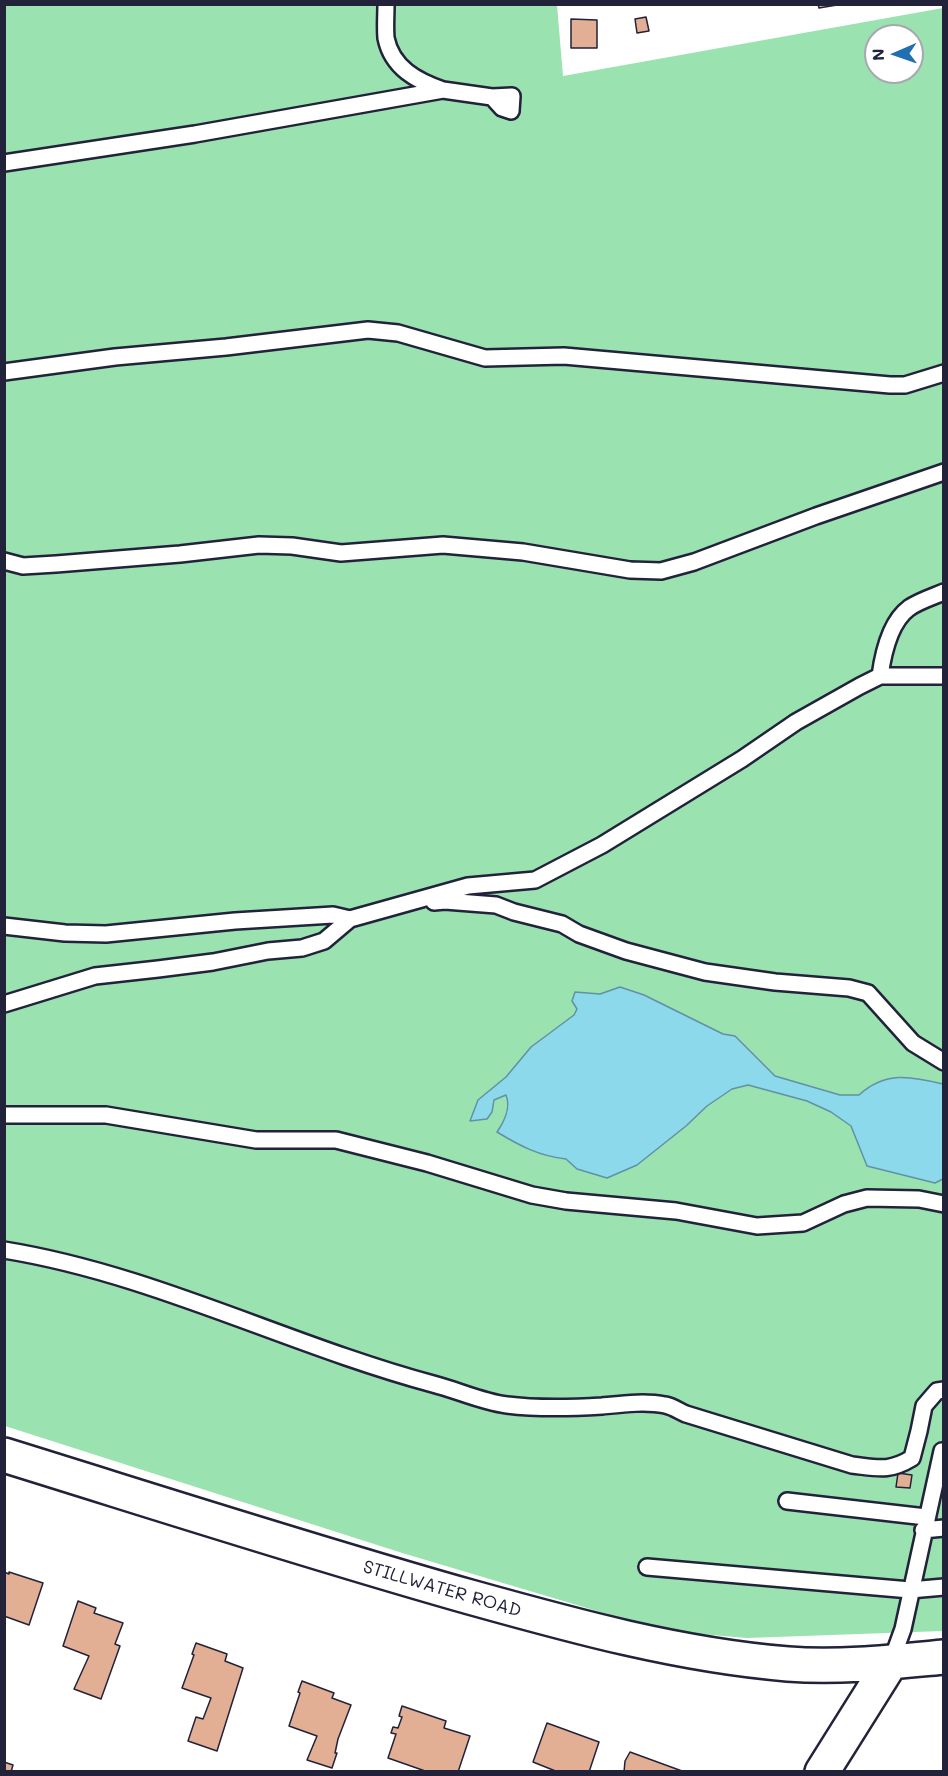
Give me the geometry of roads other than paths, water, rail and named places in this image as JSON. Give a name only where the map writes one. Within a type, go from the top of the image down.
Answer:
[{"type":"main road","name":"STILLWATER ROAD","points":[[4,1455],[369,1569],[583,1628],[728,1657],[790,1664],[835,1665],[944,1657]]},
{"type":"main road","points":[[822,1772],[891,1662]]},
{"type":"lane","points":[[386,4],[386,38],[392,56],[404,71],[424,84],[443,90],[492,97]]},
{"type":"lane","points":[[4,163],[195,134],[443,90]]},
{"type":"lane","points":[[4,372],[115,357],[226,347],[368,330],[398,333],[485,358],[564,356],[890,385],[905,385],[944,373]]},
{"type":"lane","points":[[4,561],[23,566],[56,564],[259,545],[292,546],[341,553],[443,545],[523,552],[630,570],[661,571],[694,562],[816,516],[944,472]]},
{"type":"lane","points":[[880,676],[886,646],[900,616],[910,608],[944,592]]},
{"type":"lane","points":[[4,1004],[95,976],[213,962],[268,951],[302,948],[324,941],[350,919],[468,886],[535,880],[556,870],[742,759],[796,722],[880,676],[944,675]]},
{"type":"lane","points":[[389,908],[445,901],[496,905],[562,924],[579,934],[626,951],[705,972],[776,982],[841,987],[868,993],[913,1042],[944,1062]]},
{"type":"lane","points":[[4,926],[65,933],[106,934],[235,921],[333,915],[350,919]]},
{"type":"lane","points":[[4,1114],[106,1115],[256,1140],[336,1140],[427,1163],[532,1195],[566,1201],[676,1211],[758,1226],[803,1223],[844,1204],[867,1198],[919,1198],[944,1204]]},
{"type":"lane","points":[[4,1250],[33,1254],[86,1268],[223,1311],[276,1333],[391,1372],[504,1405],[549,1409],[636,1403],[666,1405],[686,1414],[852,1465],[878,1468],[898,1467],[912,1458],[924,1406],[937,1391],[944,1390]]},
{"type":"lane","points":[[891,1662],[901,1636],[943,1446]]},
{"type":"lane","points":[[787,1501],[944,1528]]},
{"type":"lane","points":[[647,1567],[910,1590],[944,1587]]},
{"type":"water","points":[[620,987],[644,995],[723,1034],[735,1036],[775,1076],[840,1095],[859,1095],[869,1087],[889,1079],[920,1079],[943,1084],[943,1179],[935,1183],[867,1166],[851,1126],[831,1112],[807,1101],[748,1085],[732,1089],[707,1106],[637,1165],[607,1178],[577,1169],[566,1159],[530,1150],[497,1132],[507,1109],[506,1095],[494,1100],[492,1112],[487,1119],[470,1121],[478,1100],[506,1077],[531,1047],[574,1015],[577,1009],[572,1001],[575,992],[600,994]]}]
